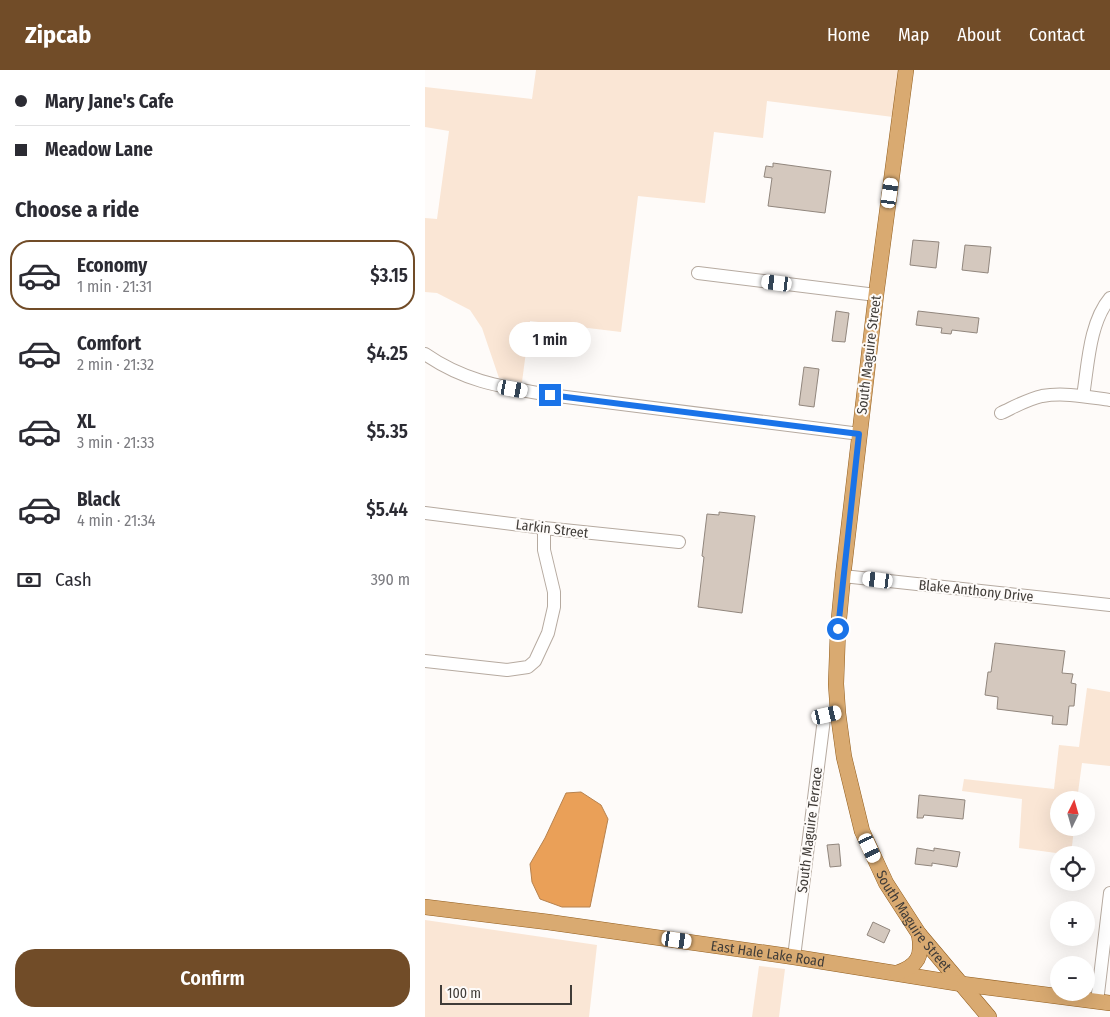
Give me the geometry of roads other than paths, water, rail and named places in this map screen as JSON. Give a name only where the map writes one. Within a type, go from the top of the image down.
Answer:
[{"type":"main road","name":"South Maguire Street","points":[[906,70],[876,295],[843,576],[835,684],[837,713],[844,757],[862,831],[886,882],[919,934],[989,1017]]},
{"type":"main road","name":"East Hale Lake Road","points":[[425,907],[557,923],[794,957],[962,984],[1103,1002]]},
{"type":"main road","points":[[897,974],[911,968],[917,961],[921,946],[919,934]]},
{"type":"street","points":[[698,273],[876,295]]},
{"type":"street","points":[[1083,396],[1090,348],[1103,309],[1110,298]]},
{"type":"street","points":[[425,354],[443,367],[474,380],[522,390],[570,398],[859,434]]},
{"type":"street","points":[[1001,413],[1041,397],[1059,395],[1083,396],[1110,400]]},
{"type":"street","name":"Larkin Street","points":[[425,513],[679,542]]},
{"type":"street","points":[[425,661],[507,670],[528,667],[535,661],[548,633],[554,607],[554,592],[544,550],[544,528]]},
{"type":"street","name":"Blake Anthony Drive","points":[[843,576],[1110,605]]},
{"type":"street","name":"South Maguire Terrace","points":[[794,957],[824,719],[827,715],[837,713]]},
{"type":"street","points":[[1103,1002],[1110,893]]}]
